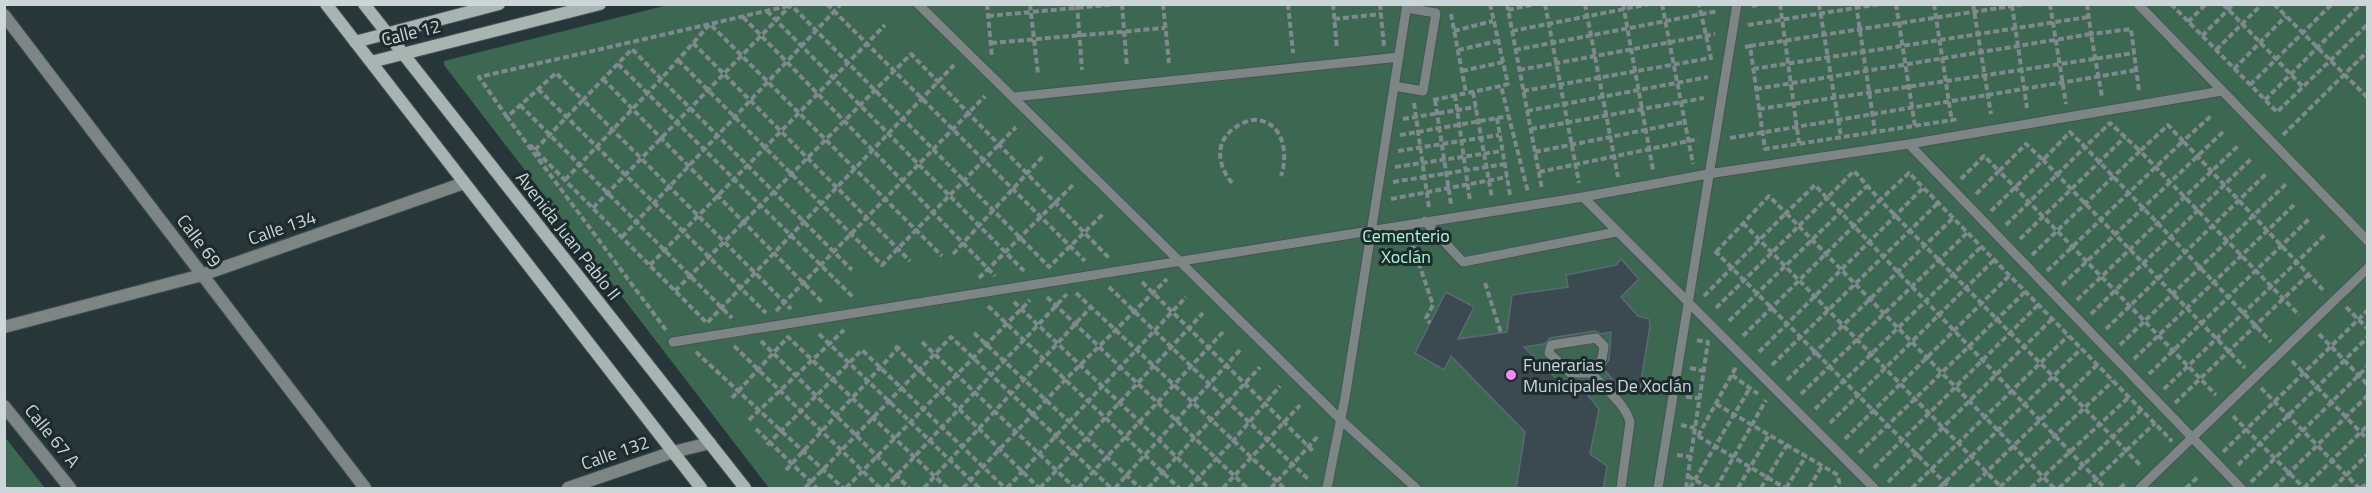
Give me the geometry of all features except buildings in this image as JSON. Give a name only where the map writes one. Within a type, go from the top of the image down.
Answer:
[{"type":"main road","points":[[326,4],[702,489]]},
{"type":"main road","name":"Avenida Juan Pablo II","points":[[364,4],[745,489]]},
{"type":"main road","name":"Calle 12","points":[[371,62],[600,4]]},
{"type":"main road","name":"Calle 12","points":[[355,42],[495,5]]},
{"type":"street","name":"Calle 69","points":[[4,15],[365,489]]},
{"type":"street","name":"Calle 134","points":[[4,327],[202,275],[464,183]]},
{"type":"street","name":"Calle 67 A","points":[[4,406],[70,489]]},
{"type":"street","name":"Calle 132","points":[[568,489],[673,452],[710,443]]},
{"type":"lane","points":[[918,4],[1341,420],[1416,489]]},
{"type":"lane","points":[[1658,489],[1737,4]]},
{"type":"lane","points":[[2138,4],[2367,241]]},
{"type":"lane","points":[[1327,489],[1341,420],[1372,229],[1394,86],[1407,6],[1436,13],[1424,91],[1394,86]]},
{"type":"lane","points":[[1014,97],[1399,57]]},
{"type":"lane","points":[[673,342],[1583,197],[1708,174],[1909,144],[2222,91]]},
{"type":"lane","points":[[1909,144],[2192,439],[2245,486]]},
{"type":"lane","points":[[1583,197],[1874,489]]},
{"type":"lane","points":[[1425,221],[1463,262],[1616,232]]},
{"type":"lane","points":[[2140,489],[2367,268]]},
{"type":"lane","points":[[1591,373],[1602,359],[1604,346],[1596,338],[1551,345],[1549,353],[1570,373],[1591,373],[1628,414],[1630,422],[1620,489]]},
{"type":"path","points":[[827,4],[1085,261]]},
{"type":"path","points":[[622,237],[841,4]]},
{"type":"path","points":[[987,4],[992,58]]},
{"type":"path","points":[[1030,4],[1038,74]]},
{"type":"path","points":[[988,16],[1077,6],[1120,4],[1125,32],[1127,67]]},
{"type":"path","points":[[1163,4],[1169,63]]},
{"type":"path","points":[[1288,4],[1293,53]]},
{"type":"path","points":[[1333,4],[1337,49]]},
{"type":"path","points":[[1380,4],[1384,45]]},
{"type":"path","points":[[1450,4],[1466,93]]},
{"type":"path","points":[[1427,101],[1508,84],[1490,4]]},
{"type":"path","points":[[1535,4],[1507,7],[1542,189]]},
{"type":"path","points":[[1545,4],[1579,183]]},
{"type":"path","points":[[1585,4],[1618,177]]},
{"type":"path","points":[[1512,31],[1587,17],[1623,7],[1650,4]]},
{"type":"path","points":[[1662,4],[1693,165]]},
{"type":"path","points":[[1523,90],[1711,58],[1700,4]]},
{"type":"path","points":[[1752,6],[1760,4]]},
{"type":"path","points":[[1780,4],[1799,143]]},
{"type":"path","points":[[1819,4],[1841,137]]},
{"type":"path","points":[[1748,25],[1880,4]]},
{"type":"path","points":[[1896,4],[1915,126]]},
{"type":"path","points":[[1934,4],[1952,120]]},
{"type":"path","points":[[1973,4],[1991,114]]},
{"type":"path","points":[[1962,118],[1766,149],[1753,69],[1747,47],[2025,4]]},
{"type":"path","points":[[2050,4],[2065,102]]},
{"type":"path","points":[[2087,4],[2102,97]]},
{"type":"path","points":[[2188,22],[2206,4]]},
{"type":"path","points":[[2223,4],[2303,87]]},
{"type":"path","points":[[2202,36],[2234,4]]},
{"type":"path","points":[[2216,50],[2262,4]]},
{"type":"path","points":[[2274,4],[2367,98]]},
{"type":"path","points":[[2250,85],[2331,4]]},
{"type":"path","points":[[2265,100],[2361,4]]},
{"type":"path","points":[[666,330],[479,77],[792,5]]},
{"type":"path","points":[[593,208],[792,5]]},
{"type":"path","points":[[792,5],[1049,267],[1104,213]]},
{"type":"path","points":[[2012,5],[2027,108]]},
{"type":"path","points":[[2174,5],[2277,112],[2367,24]]},
{"type":"path","points":[[1077,6],[1082,70]]},
{"type":"path","points":[[1856,6],[1875,132]]},
{"type":"path","points":[[1623,7],[1653,171]]},
{"type":"path","points":[[766,11],[1024,271]]},
{"type":"path","points":[[1515,50],[1718,11]]},
{"type":"path","points":[[1334,19],[1381,14]]},
{"type":"path","points":[[742,16],[995,276]]},
{"type":"path","points":[[2234,69],[2286,16]]},
{"type":"path","points":[[1753,69],[2088,17]]},
{"type":"path","points":[[1454,31],[1493,21]]},
{"type":"path","points":[[565,180],[710,24]]},
{"type":"path","points":[[710,24],[942,256]]},
{"type":"path","points":[[650,265],[885,25]]},
{"type":"path","points":[[991,43],[1166,28]]},
{"type":"path","points":[[1756,89],[2131,29],[2140,91],[2130,92]]},
{"type":"path","points":[[1519,70],[1714,34]]},
{"type":"path","points":[[1458,50],[1498,41]]},
{"type":"path","points":[[693,43],[910,261]]},
{"type":"path","points":[[535,150],[632,49],[852,270]]},
{"type":"path","points":[[2273,144],[2367,51]]},
{"type":"path","points":[[1760,110],[2134,53]]},
{"type":"path","points":[[675,291],[911,54],[1109,258]]},
{"type":"path","points":[[678,60],[882,265],[1016,127]]},
{"type":"path","points":[[1462,71],[1503,62]]},
{"type":"path","points":[[618,64],[854,298]]},
{"type":"path","points":[[521,136],[707,323],[954,65]]},
{"type":"path","points":[[1730,138],[2137,70]]},
{"type":"path","points":[[507,117],[556,73],[791,309]]},
{"type":"path","points":[[1527,111],[1708,77]]},
{"type":"path","points":[[603,79],[823,303]]},
{"type":"path","points":[[1501,86],[1528,192]]},
{"type":"path","points":[[538,89],[766,313]]},
{"type":"path","points":[[1473,92],[1492,198]]},
{"type":"path","points":[[1455,95],[1470,201]]},
{"type":"path","points":[[2093,98],[2111,95]]},
{"type":"path","points":[[776,311],[985,96]]},
{"type":"path","points":[[1531,129],[1704,98]]},
{"type":"path","points":[[1413,99],[1429,208]]},
{"type":"path","points":[[1435,99],[1451,204]]},
{"type":"path","points":[[2056,104],[2074,101]]},
{"type":"path","points":[[520,105],[732,319]]},
{"type":"path","points":[[1401,119],[1476,107]]},
{"type":"path","points":[[2018,110],[2037,107]]},
{"type":"path","points":[[1981,116],[2000,112]]},
{"type":"path","points":[[1399,136],[1509,116]]},
{"type":"path","points":[[2046,273],[2182,141],[2211,116]]},
{"type":"path","points":[[1497,118],[1510,195]]},
{"type":"path","points":[[1232,183],[1222,164],[1221,144],[1231,130],[1252,120],[1268,124],[1279,134],[1285,153],[1285,165],[1281,176]]},
{"type":"path","points":[[1535,152],[1685,122]]},
{"type":"path","points":[[2002,228],[2110,123],[2299,315]]},
{"type":"path","points":[[2031,257],[2168,125],[2323,290]]},
{"type":"path","points":[[2060,287],[2225,130]]},
{"type":"path","points":[[1988,213],[2070,132],[2271,342]]},
{"type":"path","points":[[1397,151],[1499,135]]},
{"type":"path","points":[[2017,242],[2125,137]]},
{"type":"path","points":[[1539,172],[1698,139]]},
{"type":"path","points":[[1973,197],[2026,144],[2245,368]]},
{"type":"path","points":[[2074,302],[2239,145]]},
{"type":"path","points":[[1395,167],[1502,151]]},
{"type":"path","points":[[953,254],[1044,155]]},
{"type":"path","points":[[1958,181],[1984,156],[2216,395]]},
{"type":"path","points":[[2088,317],[2252,158]]},
{"type":"path","points":[[1393,182],[1505,164]]},
{"type":"path","points":[[1716,308],[1854,171],[2142,467]]},
{"type":"path","points":[[1743,336],[1909,173],[2155,423],[2171,440],[2167,443]]},
{"type":"path","points":[[2103,332],[2267,173]]},
{"type":"path","points":[[1391,199],[1507,177]]},
{"type":"path","points":[[979,278],[1074,184]]},
{"type":"path","points":[[2118,347],[2286,184]]},
{"type":"path","points":[[1704,296],[1815,185],[2105,489]]},
{"type":"path","points":[[1729,321],[1867,186]]},
{"type":"path","points":[[1759,352],[1923,188]]},
{"type":"path","points":[[1716,252],[1769,196],[2054,489]]},
{"type":"path","points":[[1772,365],[1938,203]]},
{"type":"path","points":[[2131,362],[2295,203]]},
{"type":"path","points":[[1787,380],[1953,218]]},
{"type":"path","points":[[2146,377],[2310,218]]},
{"type":"path","points":[[1743,223],[2000,488],[2113,381]]},
{"type":"path","points":[[1801,394],[1967,233]]},
{"type":"path","points":[[2161,392],[2326,234]]},
{"type":"path","points":[[1410,237],[1433,304],[1426,318],[1430,323]]},
{"type":"path","points":[[1815,409],[1981,247]]},
{"type":"path","points":[[1711,258],[1712,248],[1950,489]]},
{"type":"path","points":[[1830,423],[1994,260]]},
{"type":"path","points":[[2173,405],[2308,275]]},
{"type":"path","points":[[1845,439],[2009,276]]},
{"type":"path","points":[[963,489],[1080,365],[1167,279]]},
{"type":"path","points":[[1142,282],[1315,453]]},
{"type":"path","points":[[1485,283],[1501,333]]},
{"type":"path","points":[[1704,296],[1706,286]]},
{"type":"path","points":[[1109,287],[1310,481]]},
{"type":"path","points":[[1076,292],[1284,489]]},
{"type":"path","points":[[1859,453],[2025,292]]},
{"type":"path","points":[[885,489],[1067,294]]},
{"type":"path","points":[[1704,296],[1749,342]]},
{"type":"path","points":[[1047,297],[1247,489]]},
{"type":"path","points":[[768,444],[862,350],[1006,489],[1186,297]]},
{"type":"path","points":[[693,350],[844,489],[1031,299]]},
{"type":"path","points":[[1014,302],[1209,489]]},
{"type":"path","points":[[2344,304],[2367,329]]},
{"type":"path","points":[[1874,468],[2038,305]]},
{"type":"path","points":[[987,306],[1179,489]]},
{"type":"path","points":[[924,489],[1091,307]]},
{"type":"path","points":[[2221,455],[2367,310]]},
{"type":"path","points":[[786,470],[898,347],[1039,489],[1203,313]]},
{"type":"path","points":[[1888,483],[2052,319]]},
{"type":"path","points":[[749,420],[847,327]]},
{"type":"path","points":[[816,331],[979,489]]},
{"type":"path","points":[[2316,331],[2367,385]]},
{"type":"path","points":[[922,342],[1077,489],[1223,332]]},
{"type":"path","points":[[974,333],[1140,489]]},
{"type":"path","points":[[1912,489],[2068,336]]},
{"type":"path","points":[[732,398],[788,337],[947,489]]},
{"type":"path","points":[[2235,469],[2367,337]]},
{"type":"path","points":[[805,489],[951,338],[1113,489],[1241,349]]},
{"type":"path","points":[[1688,489],[1692,446],[1708,342],[1691,339]]},
{"type":"path","points":[[761,341],[909,489]]},
{"type":"path","points":[[734,346],[880,489]]},
{"type":"path","points":[[1755,348],[1893,489]]},
{"type":"path","points":[[1939,489],[2081,349]]},
{"type":"path","points":[[2289,358],[2367,440]]},
{"type":"path","points":[[1970,489],[2097,365]]},
{"type":"path","points":[[1692,446],[1737,366]]},
{"type":"path","points":[[2245,486],[2367,366]]},
{"type":"path","points":[[1148,489],[1260,367]]},
{"type":"path","points":[[1687,368],[1704,371]]},
{"type":"path","points":[[1716,489],[1767,401],[1732,375]]},
{"type":"path","points":[[1189,489],[1280,386]]},
{"type":"path","points":[[2260,387],[2360,489],[2367,483]]},
{"type":"path","points":[[1688,489],[1750,388]]},
{"type":"path","points":[[2274,489],[2367,395]]},
{"type":"path","points":[[1682,397],[1700,398]]},
{"type":"path","points":[[2031,489],[2129,397]]},
{"type":"path","points":[[1716,404],[1838,475],[1839,483],[1836,488]]},
{"type":"path","points":[[1223,489],[1300,405]]},
{"type":"path","points":[[2059,489],[2141,410]]},
{"type":"path","points":[[2232,415],[2304,488],[2367,426]]},
{"type":"path","points":[[2087,489],[2155,423]]},
{"type":"path","points":[[1678,425],[1695,428]]},
{"type":"path","points":[[756,429],[768,444],[818,489]]},
{"type":"path","points":[[1738,489],[1769,435]]},
{"type":"path","points":[[1271,489],[1318,436]]},
{"type":"path","points":[[1698,436],[1786,489],[1806,456]]},
{"type":"path","points":[[1761,489],[1786,445]]},
{"type":"path","points":[[1673,454],[1691,457]]},
{"type":"path","points":[[2333,489],[2367,454]]},
{"type":"path","points":[[2120,489],[2151,459]]},
{"type":"path","points":[[1809,489],[1822,466]]},
{"type":"path","points":[[1688,476],[1709,489]]},
{"type":"path","points":[[2186,489],[2199,476]]},
{"type":"green space","name":"Cementerio Xoclán","points":[[672,4],[2367,5],[2367,488],[769,488],[444,65],[444,61]]},
{"type":"green space","points":[[4,436],[45,488],[5,488]]},
{"type":"place","name":"Funerarias Municipales De Xoclán","points":[[1511,375]]}]
